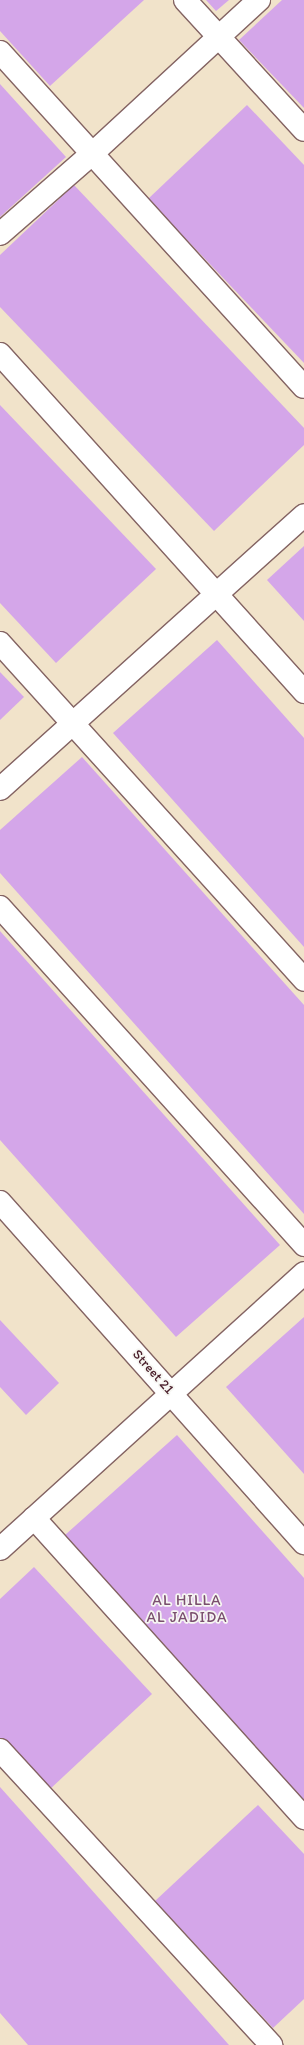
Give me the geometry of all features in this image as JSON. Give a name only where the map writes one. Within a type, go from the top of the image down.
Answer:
[{"type":"street","points":[[185,0],[304,130]]},
{"type":"street","points":[[0,234],[93,153],[259,0]]},
{"type":"street","points":[[0,52],[304,387]]},
{"type":"street","points":[[0,354],[304,692]]},
{"type":"street","points":[[0,789],[304,515]]},
{"type":"street","points":[[0,643],[304,980]]},
{"type":"street","points":[[0,907],[304,1245]]},
{"type":"street","name":"Street 21","points":[[0,1202],[172,1392],[304,1543]]},
{"type":"street","points":[[0,1549],[304,1273]]},
{"type":"street","points":[[34,1518],[304,1818]]},
{"type":"street","points":[[0,1750],[271,2045]]},
{"type":"building","points":[[0,0],[144,0],[50,86],[0,31]]},
{"type":"building","points":[[206,0],[229,0],[216,11]]},
{"type":"building","points":[[282,0],[304,0],[304,108],[239,40]]},
{"type":"building","points":[[0,84],[66,157],[0,217]]},
{"type":"building","points":[[247,105],[304,165],[304,363],[148,199]]},
{"type":"building","points":[[74,185],[304,428],[304,445],[214,531],[0,307],[0,255]]},
{"type":"building","points":[[0,405],[156,569],[56,663],[0,603]]},
{"type":"building","points":[[304,546],[304,621],[267,580]]},
{"type":"building","points":[[217,640],[304,738],[304,947],[113,733]]},
{"type":"building","points":[[0,672],[24,697],[0,720]]},
{"type":"building","points":[[82,757],[304,1005],[304,1214],[0,873],[0,830]]},
{"type":"building","points":[[0,931],[280,1245],[176,1337],[0,1140]]},
{"type":"building","points":[[304,1317],[304,1474],[226,1387]]},
{"type":"building","points":[[0,1320],[59,1383],[26,1415],[0,1387]]},
{"type":"building","points":[[177,1435],[304,1578],[304,1804],[65,1535]]},
{"type":"building","points":[[34,1567],[152,1694],[49,1790],[0,1738],[0,1599]]},
{"type":"building","points":[[0,1787],[229,2045],[28,2045],[0,2013]]},
{"type":"building","points":[[258,1805],[304,1854],[304,1999],[273,2028],[155,1901]]},
{"type":"district","name":"AL HILLA AL JADIDA","points":[[187,1608]]}]
